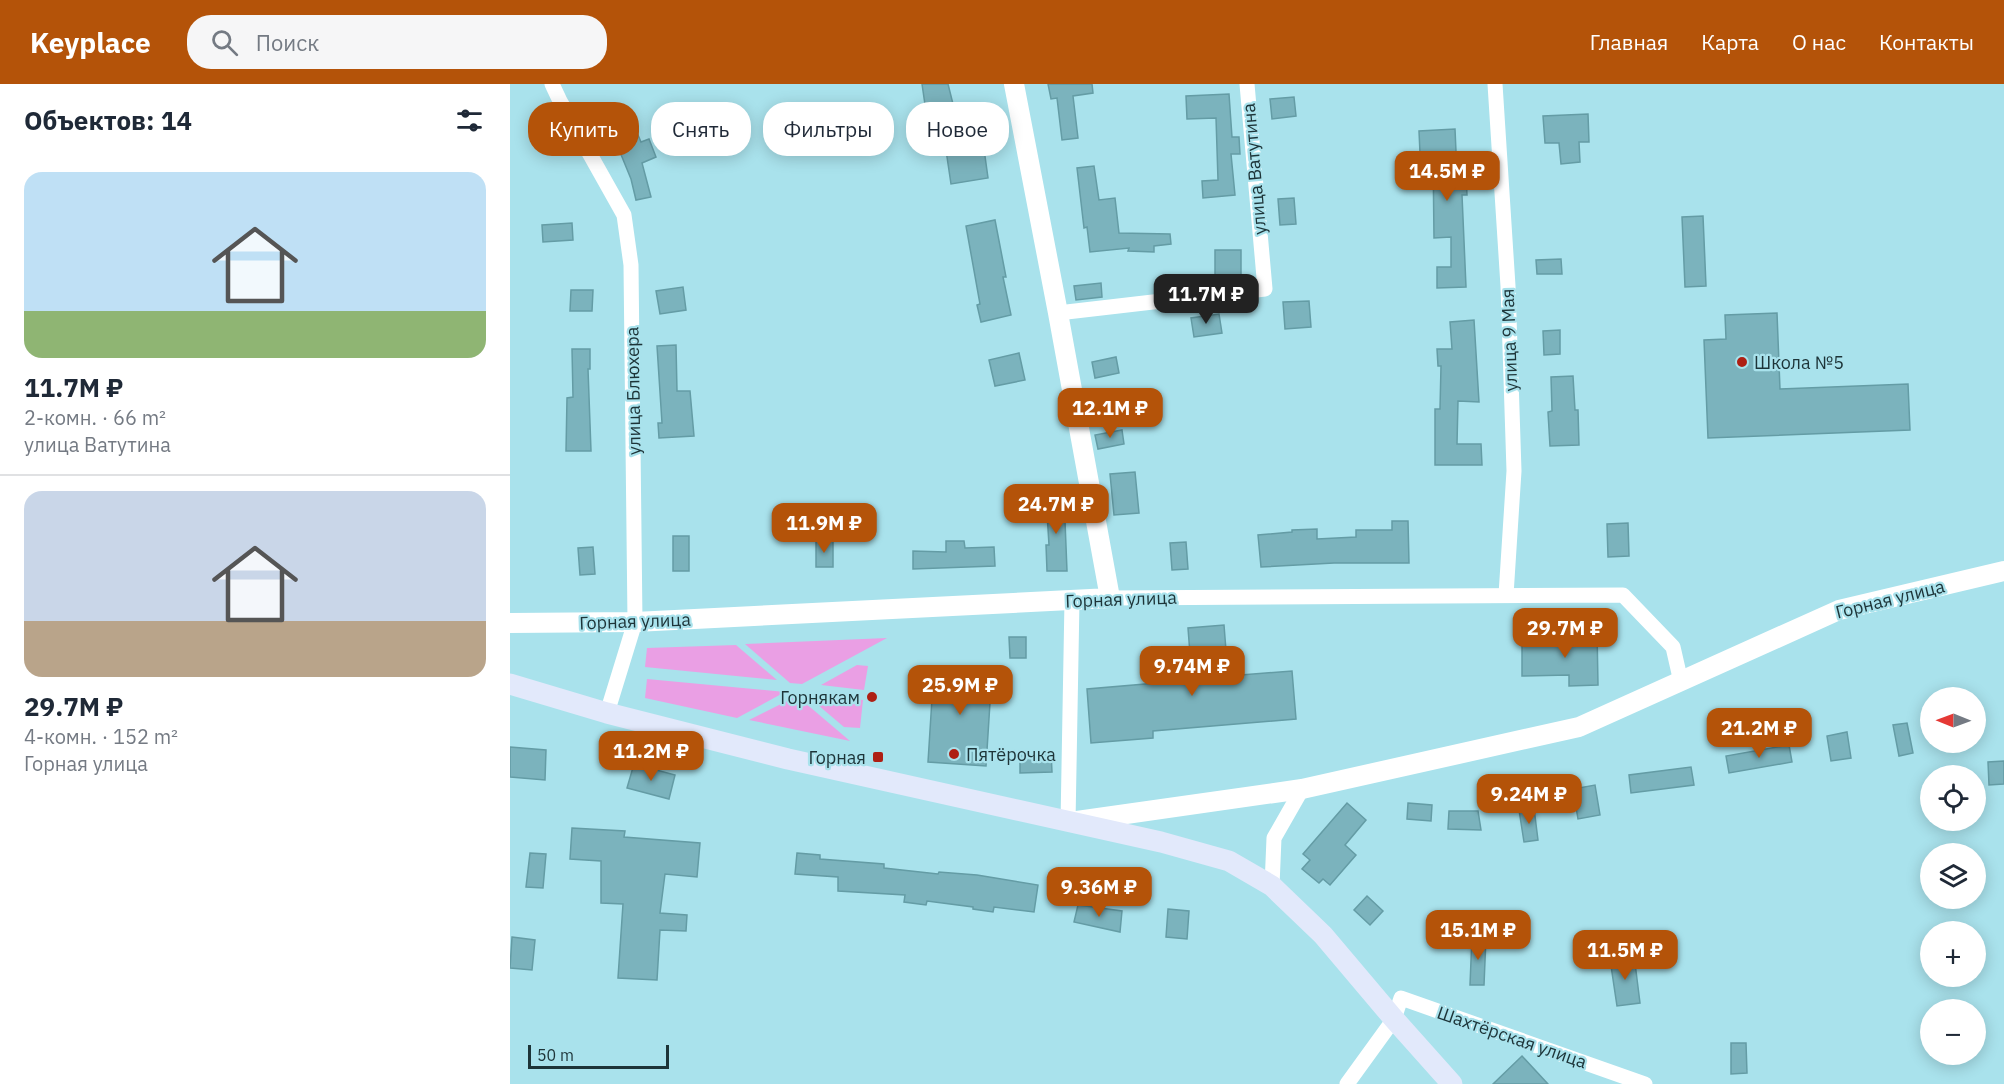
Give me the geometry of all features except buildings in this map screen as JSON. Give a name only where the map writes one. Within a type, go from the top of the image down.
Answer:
[{"type":"main road","name":"Горная улица","points":[[510,684],[607,713],[788,759],[1068,823]]},
{"type":"main road","points":[[1068,823],[1161,842],[1229,861],[1272,886],[1323,935],[1452,1084]]},
{"type":"street","name":"улица Блюхера","points":[[552,84],[624,215],[631,265],[635,622],[607,713]]},
{"type":"street","points":[[1014,84],[1110,598]]},
{"type":"street","name":"улица Ватутина","points":[[1058,313],[1265,289],[1247,84]]},
{"type":"street","name":"улица 9 Мая","points":[[1496,84],[1508,286],[1514,471],[1506,595]]},
{"type":"street","name":"Горная улица","points":[[1068,823],[1302,789],[1579,727],[1839,610],[2004,571]]},
{"type":"street","name":"Горная улица","points":[[510,623],[635,622],[1110,598],[1623,595],[1673,647],[1682,682]]},
{"type":"street","points":[[1068,823],[1072,600]]},
{"type":"street","points":[[1272,886],[1274,838],[1302,789]]},
{"type":"street","name":"Шахтёрская улица","points":[[1394,1019],[1401,998],[1645,1084]]},
{"type":"street","points":[[1347,1084],[1394,1019]]},
{"type":"shaded area","points":[[887,638],[802,684],[790,683],[745,644]]},
{"type":"shaded area","points":[[736,645],[777,680],[645,667],[647,648]]},
{"type":"shaded area","points":[[857,665],[868,666],[864,690],[821,685]]},
{"type":"shaded area","points":[[647,679],[785,692],[737,718],[645,698]]},
{"type":"shaded area","points":[[805,694],[863,700],[860,728],[844,727]]},
{"type":"shaded area","points":[[797,696],[850,741],[749,720]]},
{"type":"place","name":"Школа №5","points":[[1742,362]]},
{"type":"place","name":"Горнякам","points":[[872,697]]},
{"type":"place","name":"Пятёрочка","points":[[954,754]]},
{"type":"place","name":"Горная","points":[[878,757]]}]
